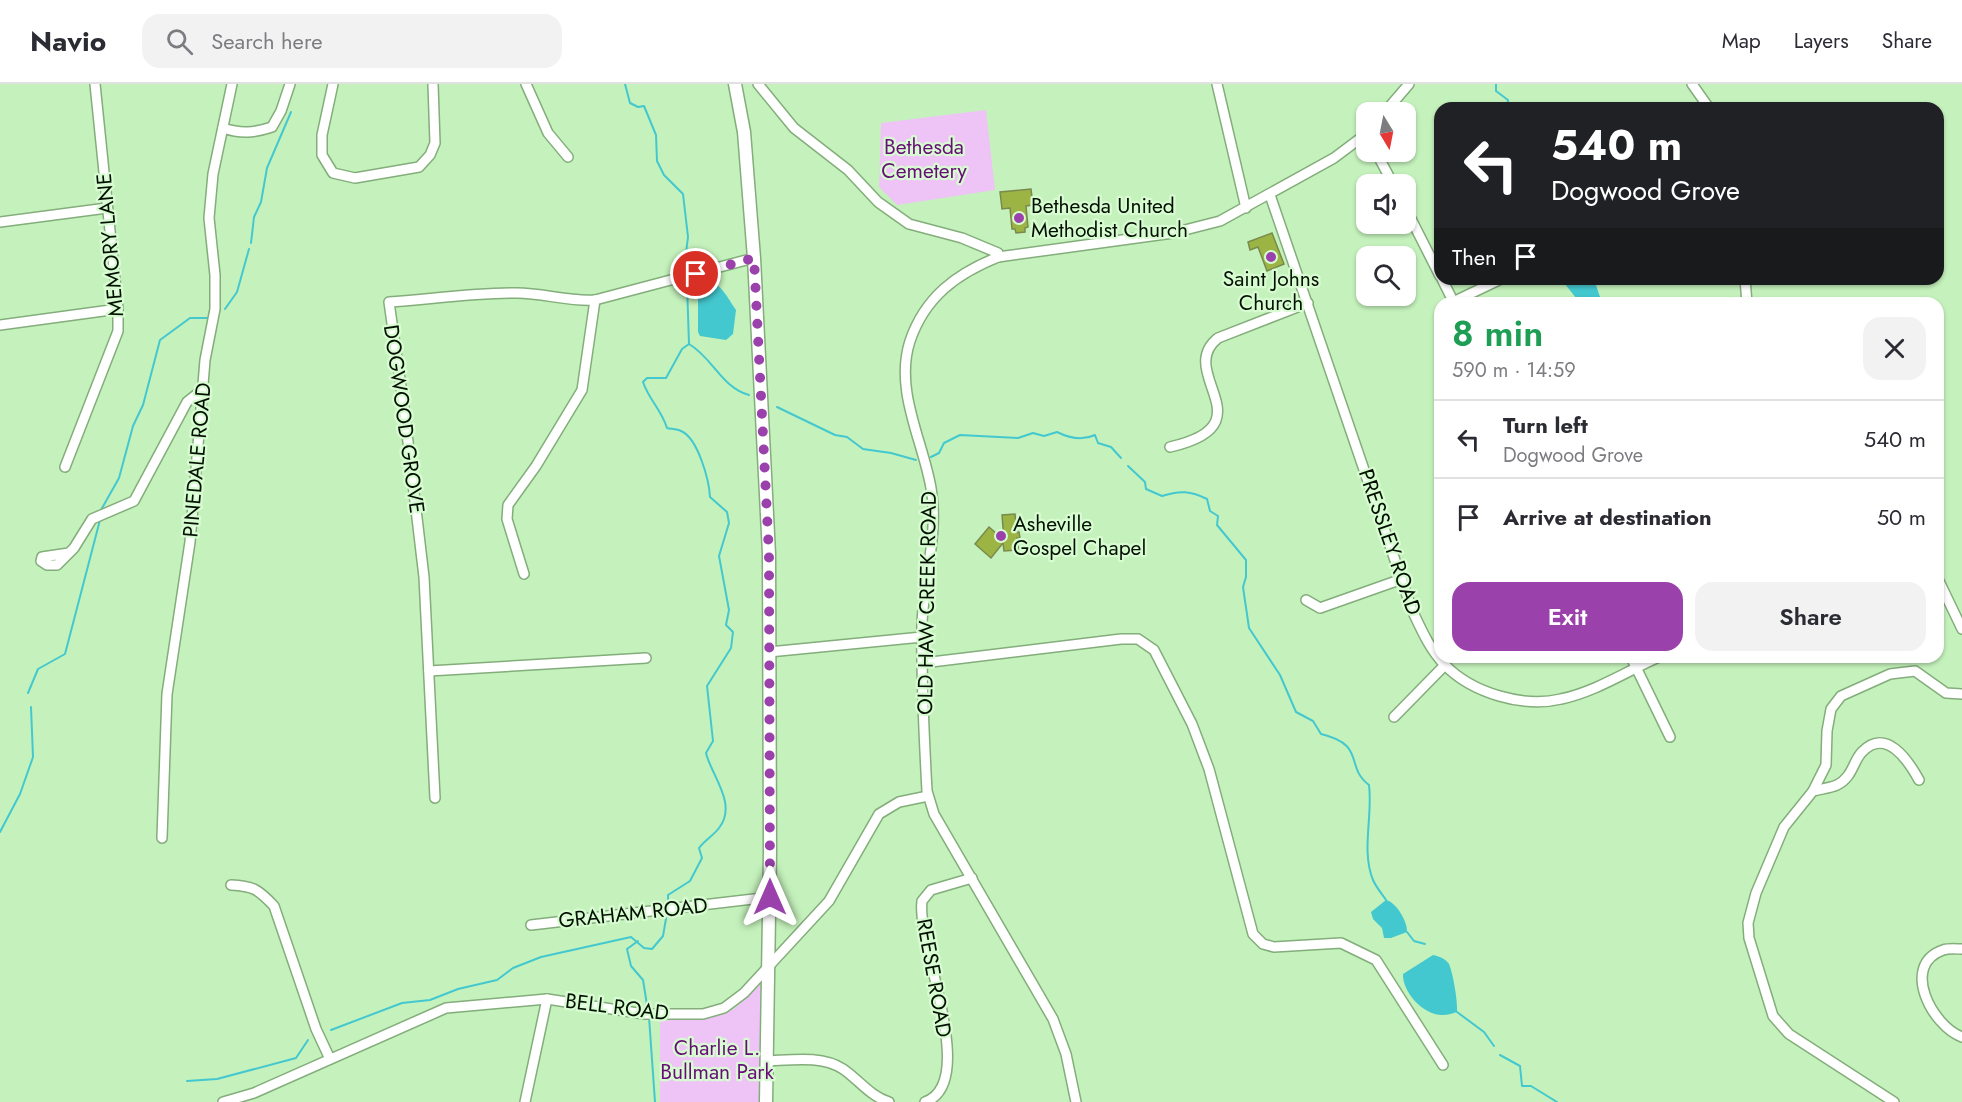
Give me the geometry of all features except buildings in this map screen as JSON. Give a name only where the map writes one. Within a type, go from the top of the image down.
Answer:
[{"type":"street","name":"MEMORY LANE","points":[[64,467],[118,331],[118,309],[94,84]]},
{"type":"street","name":"PINEDALE ROAD","points":[[162,838],[167,694],[190,542],[202,390],[215,300],[215,275],[208,218],[213,174],[232,84]]},
{"type":"street","points":[[223,128],[237,133],[254,133],[272,127],[281,111],[290,84]]},
{"type":"street","points":[[333,84],[322,135],[322,155],[333,173],[355,178],[418,167],[430,155],[435,143],[434,84]]},
{"type":"street","points":[[526,84],[548,133],[567,157]]},
{"type":"street","points":[[735,84],[744,132],[754,258],[769,554],[770,897],[766,1102]]},
{"type":"street","points":[[758,84],[794,128],[848,170],[886,208],[909,224],[962,238],[998,253],[998,257]]},
{"type":"street","points":[[1217,84],[1246,208]]},
{"type":"street","points":[[1692,84],[1705,102]]},
{"type":"street","points":[[1393,102],[1407,85]]},
{"type":"street","name":"OLD HAW CREEK ROAD","points":[[1076,1102],[1066,1054],[1053,1019],[934,814],[928,796],[922,637],[933,503],[929,478],[911,416],[906,366],[908,352],[921,313],[927,305],[970,270],[998,257],[1192,229],[1220,221],[1334,158],[1356,142]]},
{"type":"street","name":"PRESSLEY ROAD","points":[[1270,195],[1402,579],[1422,632],[1434,649]]},
{"type":"street","points":[[0,222],[107,208]]},
{"type":"street","points":[[1416,229],[1434,264]]},
{"type":"street","name":"DOGWOOD GROVE","points":[[435,798],[420,539],[389,302],[515,293],[566,297],[582,301],[595,300],[754,258]]},
{"type":"street","points":[[1466,297],[1489,285]]},
{"type":"street","points":[[524,574],[507,519],[508,505],[536,466],[582,390],[595,300]]},
{"type":"street","points":[[1170,447],[1191,442],[1216,421],[1219,414],[1218,404],[1207,376],[1207,359],[1211,344],[1218,338],[1308,303]]},
{"type":"street","points":[[0,326],[118,309]]},
{"type":"street","points":[[69,553],[92,519],[134,501],[187,402],[202,390]]},
{"type":"street","points":[[1306,600],[1320,608],[1402,579]]},
{"type":"street","points":[[1944,592],[1962,629]]},
{"type":"street","points":[[769,652],[922,637]]},
{"type":"street","points":[[923,663],[1121,639],[1138,639],[1147,643],[1164,665],[1204,755],[1253,934],[1263,944],[1274,947],[1341,943],[1376,960],[1443,1065]]},
{"type":"street","points":[[429,671],[646,658]]},
{"type":"street","points":[[1634,663],[1670,737]]},
{"type":"street","name":"PRESSLEY ROAD","points":[[1445,665],[1476,687],[1496,694],[1537,702],[1563,699],[1585,692],[1645,663]]},
{"type":"street","points":[[1394,717],[1445,665]]},
{"type":"street","points":[[1894,1102],[1789,1034],[1773,1016],[1749,938],[1748,923],[1756,893],[1776,844],[1791,818],[1814,791],[1826,765],[1827,731],[1831,709],[1841,696],[1890,674],[1916,671],[1946,693],[1962,694]]},
{"type":"street","points":[[1814,791],[1837,784],[1853,770],[1861,752],[1872,744],[1885,743],[1900,750],[1919,780]]},
{"type":"street","name":"BELL ROAD","points":[[223,1102],[254,1093],[446,1008],[547,999],[648,1015],[703,1014],[724,1008],[735,1001],[830,901],[879,814],[899,802],[928,796]]},
{"type":"street","name":"REESE ROAD","points":[[925,1102],[940,1091],[948,1069],[939,997],[923,935],[922,901],[931,890],[972,878]]},
{"type":"street","points":[[231,885],[250,886],[262,893],[274,906],[316,1029],[330,1059]]},
{"type":"street","name":"GRAHAM ROAD","points":[[531,925],[770,897]]},
{"type":"street","points":[[1962,949],[1945,949],[1933,955],[1926,964],[1922,978],[1923,988],[1936,1017],[1952,1034],[1962,1037]]},
{"type":"street","points":[[525,1102],[547,999]]},
{"type":"street","points":[[767,1061],[808,1060],[829,1063],[842,1069],[875,1096],[889,1102]]},
{"type":"green space","name":"Bethesda Cemetery","points":[[986,110],[995,190],[897,205],[879,187],[881,123]]},
{"type":"green space","name":"Charlie L. Bullman Park","points":[[761,984],[762,1102],[660,1102],[660,1021],[721,1015],[734,1009]]},
{"type":"water","points":[[705,281],[720,287],[736,310],[733,334],[726,340],[700,336],[698,332],[698,290],[699,284]]},
{"type":"water","points":[[1566,285],[1596,285],[1600,297],[1575,297]]},
{"type":"water","points":[[1386,900],[1397,908],[1407,928],[1407,932],[1391,938],[1384,938],[1382,928],[1373,919],[1371,912]]},
{"type":"water","points":[[1433,955],[1449,964],[1455,988],[1457,1012],[1443,1015],[1429,1012],[1416,1002],[1406,988],[1403,974]]},
{"type":"waterway","points":[[625,84],[630,103],[638,107],[644,106],[656,135],[657,161],[664,175],[683,194],[688,237],[684,269]]},
{"type":"waterway","points":[[1496,84],[1496,91],[1508,102]]},
{"type":"waterway","points":[[251,243],[254,217],[261,202],[267,168],[291,112]]},
{"type":"waterway","points":[[225,309],[237,292],[249,249]]},
{"type":"waterway","points":[[687,285],[689,344]]},
{"type":"waterway","points":[[101,510],[119,478],[133,426],[143,405],[160,340],[190,318],[208,318]]},
{"type":"waterway","points":[[689,344],[732,386],[749,395]]},
{"type":"waterway","points":[[668,907],[668,895],[690,881],[702,858],[699,848],[717,831],[724,819],[725,800],[706,753],[713,741],[707,686],[731,648],[733,632],[726,625],[729,610],[719,556],[729,523],[727,512],[710,497],[705,470],[693,442],[681,431],[667,428],[643,382],[647,378],[666,378],[682,349],[689,344]]},
{"type":"waterway","points":[[777,407],[835,435],[847,437],[863,449],[916,460]]},
{"type":"waterway","points":[[931,457],[939,453],[944,443],[960,435],[1018,438],[1033,433],[1044,436],[1057,432],[1076,438],[1095,435],[1098,443],[1111,447],[1121,458]]},
{"type":"waterway","points":[[1128,466],[1145,482],[1146,489],[1162,496],[1185,492],[1207,499],[1210,511],[1218,516],[1217,525],[1246,560],[1246,577],[1243,587],[1249,628],[1280,675],[1296,712],[1313,721],[1321,734],[1344,744],[1353,756],[1357,771],[1369,785],[1368,857],[1374,883],[1386,900]]},
{"type":"waterway","points":[[28,693],[38,669],[65,654],[100,520]]},
{"type":"waterway","points":[[0,832],[20,794],[33,757],[31,707]]},
{"type":"waterway","points":[[331,1030],[402,1003],[430,1000],[458,989],[497,980],[513,968],[541,957],[631,937],[644,948],[652,949],[663,936],[667,913]]},
{"type":"waterway","points":[[1407,932],[1414,941],[1425,944]]},
{"type":"waterway","points":[[638,941],[627,949],[631,966],[643,980],[648,1011]]},
{"type":"waterway","points":[[1457,1012],[1484,1032],[1494,1046]]},
{"type":"waterway","points":[[649,1017],[655,1102]]},
{"type":"waterway","points":[[187,1081],[217,1079],[296,1058],[308,1040]]},
{"type":"waterway","points":[[1500,1055],[1520,1066],[1522,1086],[1531,1086],[1557,1102]]},
{"type":"place","name":"Bethesda United Methodist Church","points":[[1019,218]]},
{"type":"place","name":"Saint Johns Church","points":[[1271,257]]},
{"type":"place","name":"Asheville Gospel Chapel","points":[[1001,536]]},
{"type":"route","points":[[696,274],[754,258],[769,554],[770,897]]}]
